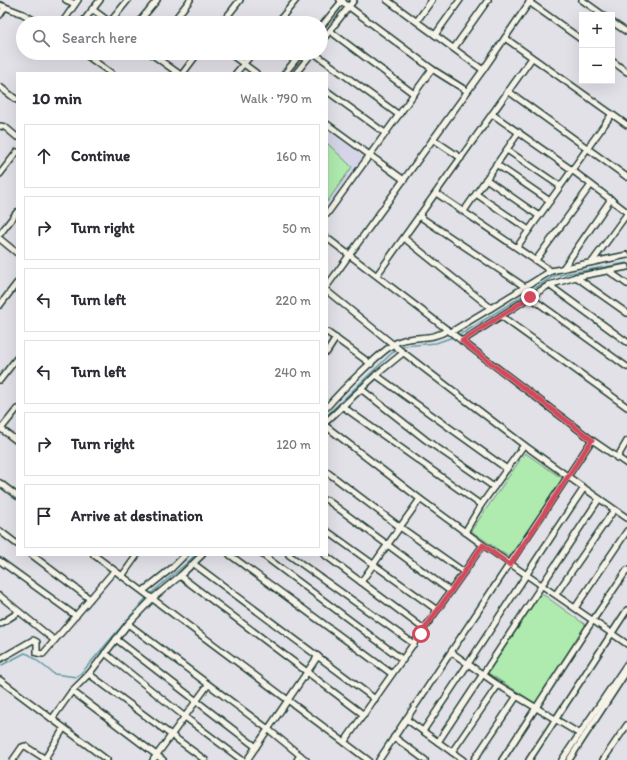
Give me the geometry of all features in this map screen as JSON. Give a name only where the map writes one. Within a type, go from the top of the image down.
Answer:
[{"type":"street","points":[[66,0],[76,2],[67,16]]},
{"type":"street","points":[[87,16],[100,0]]},
{"type":"street","points":[[115,16],[128,0]]},
{"type":"street","points":[[144,16],[157,0]]},
{"type":"street","points":[[177,16],[190,0]]},
{"type":"street","points":[[227,16],[240,0]]},
{"type":"street","points":[[283,16],[296,0]]},
{"type":"street","points":[[328,19],[342,0],[432,69],[467,91]]},
{"type":"street","points":[[328,33],[354,0]]},
{"type":"street","points":[[387,0],[483,70]]},
{"type":"street","points":[[417,21],[432,0]]},
{"type":"street","points":[[435,35],[460,0]]},
{"type":"street","points":[[582,0],[599,12]]},
{"type":"street","points":[[454,48],[486,1]]},
{"type":"street","points":[[328,285],[434,139],[530,1],[579,38]]},
{"type":"street","points":[[0,15],[2,6],[27,16]]},
{"type":"street","points":[[92,9],[101,16]]},
{"type":"street","points":[[615,24],[627,32]]},
{"type":"street","points":[[330,31],[414,94]]},
{"type":"street","points":[[505,38],[627,125]]},
{"type":"street","points":[[377,275],[532,58]]},
{"type":"street","points":[[93,60],[110,72]]},
{"type":"street","points":[[160,60],[177,72]]},
{"type":"street","points":[[184,72],[193,60]]},
{"type":"street","points":[[239,60],[255,72]]},
{"type":"street","points":[[237,72],[247,60]]},
{"type":"street","points":[[286,72],[295,60]]},
{"type":"street","points":[[299,72],[308,60]]},
{"type":"street","points":[[323,60],[399,115]]},
{"type":"street","points":[[615,63],[627,72]]},
{"type":"street","points":[[328,213],[432,69]]},
{"type":"street","points":[[0,88],[16,99]]},
{"type":"street","points":[[508,91],[627,177]]},
{"type":"street","points":[[328,92],[385,133]]},
{"type":"street","points":[[492,114],[572,170],[627,213],[592,262]]},
{"type":"street","points":[[517,247],[612,114]]},
{"type":"street","points":[[328,125],[404,180]]},
{"type":"street","points":[[0,126],[5,127],[16,136]]},
{"type":"street","points":[[464,212],[519,132]]},
{"type":"street","points":[[434,139],[461,158]]},
{"type":"street","points":[[507,150],[560,186]]},
{"type":"street","points":[[0,174],[16,153]]},
{"type":"street","points":[[496,164],[550,201]]},
{"type":"street","points":[[486,179],[539,216]]},
{"type":"street","points":[[536,260],[591,184]]},
{"type":"street","points":[[436,193],[551,270]]},
{"type":"street","points":[[476,194],[529,230]]},
{"type":"street","points":[[564,267],[611,199]]},
{"type":"street","points":[[0,234],[16,213]]},
{"type":"street","points":[[419,216],[525,287]]},
{"type":"street","points":[[404,238],[492,308]]},
{"type":"street","points":[[0,239],[16,252]]},
{"type":"street","points":[[328,239],[592,440],[627,464]]},
{"type":"street","points":[[328,420],[376,375],[406,340],[436,337],[449,331],[492,308],[551,270],[627,255]]},
{"type":"street","points":[[462,341],[549,285],[576,277],[627,268]]},
{"type":"street","points":[[610,272],[627,284]]},
{"type":"street","points":[[576,277],[627,313]]},
{"type":"street","points":[[0,305],[16,284]]},
{"type":"street","points":[[549,285],[627,342]]},
{"type":"street","points":[[328,292],[524,445],[627,518]]},
{"type":"street","points":[[530,297],[627,367]]},
{"type":"street","points":[[501,316],[627,407]]},
{"type":"street","points":[[328,333],[371,364]]},
{"type":"street","points":[[328,350],[336,338]]},
{"type":"street","points":[[328,406],[371,364],[398,348]]},
{"type":"street","points":[[0,380],[16,359]]},
{"type":"street","points":[[376,375],[507,468]]},
{"type":"street","points":[[361,389],[426,440],[494,488]]},
{"type":"street","points":[[342,406],[481,505]]},
{"type":"street","points":[[16,410],[1,428],[16,440]]},
{"type":"street","points":[[328,428],[420,499],[510,565],[541,586],[556,594],[627,644]]},
{"type":"street","points":[[379,760],[592,440]]},
{"type":"street","points":[[618,458],[627,441]]},
{"type":"street","points":[[465,532],[481,505],[524,445]]},
{"type":"street","points":[[328,473],[400,527],[464,572]]},
{"type":"street","points":[[0,482],[16,495]]},
{"type":"street","points":[[423,731],[584,488]]},
{"type":"street","points":[[361,582],[420,499]]},
{"type":"street","points":[[438,742],[599,499]]},
{"type":"street","points":[[328,501],[450,591]]},
{"type":"street","points":[[556,594],[614,510]]},
{"type":"street","points":[[0,531],[16,543]]},
{"type":"street","points":[[575,608],[627,531]]},
{"type":"street","points":[[328,532],[437,610]]},
{"type":"street","points":[[345,742],[483,545]]},
{"type":"street","points":[[33,556],[90,599]]},
{"type":"street","points":[[95,556],[368,760]]},
{"type":"street","points":[[122,576],[136,556]]},
{"type":"street","points":[[143,591],[172,568],[184,556]]},
{"type":"street","points":[[52,719],[72,691],[89,674],[128,624],[153,598],[194,564],[201,556]]},
{"type":"street","points":[[231,556],[392,674]]},
{"type":"street","points":[[264,556],[403,660]]},
{"type":"street","points":[[290,556],[414,644]]},
{"type":"street","points":[[326,556],[424,629]]},
{"type":"street","points":[[0,561],[76,616]]},
{"type":"street","points":[[194,564],[375,699]]},
{"type":"street","points":[[0,659],[33,640],[37,642],[37,653],[43,654],[114,570]]},
{"type":"street","points":[[502,760],[592,620],[627,570]]},
{"type":"street","points":[[180,576],[364,714]]},
{"type":"street","points":[[0,596],[54,640]]},
{"type":"street","points":[[530,760],[627,610]]},
{"type":"street","points":[[0,624],[19,612]]},
{"type":"street","points":[[128,624],[268,729],[306,760]]},
{"type":"street","points":[[116,639],[256,747]]},
{"type":"street","points":[[451,652],[498,685],[580,734]]},
{"type":"street","points":[[105,653],[242,760]]},
{"type":"street","points":[[247,760],[318,656]]},
{"type":"street","points":[[562,760],[627,664]]},
{"type":"street","points":[[569,760],[627,671]]},
{"type":"street","points":[[89,674],[205,760]]},
{"type":"street","points":[[0,680],[107,760]]},
{"type":"street","points":[[155,758],[208,685]]},
{"type":"street","points":[[452,752],[498,685]]},
{"type":"street","points":[[72,691],[155,758],[163,760]]},
{"type":"street","points":[[474,760],[517,696]]},
{"type":"street","points":[[406,718],[463,760]]},
{"type":"street","points":[[603,760],[627,725]]},
{"type":"street","points":[[13,760],[22,747],[25,746],[45,760],[64,728]]},
{"type":"street","points":[[394,738],[425,760]]},
{"type":"street","points":[[297,760],[300,755]]},
{"type":"shaded area","points":[[328,131],[365,157],[328,208]]},
{"type":"green space","points":[[328,144],[352,167],[328,201]]},
{"type":"green space","points":[[525,453],[563,479],[509,557],[471,531]]},
{"type":"green space","points":[[541,593],[587,626],[537,704],[488,673]]},
{"type":"waterway","points":[[457,335],[465,332],[554,276],[627,263]]},
{"type":"waterway","points":[[401,348],[404,346],[436,343],[453,337]]},
{"type":"waterway","points":[[328,414],[392,353],[398,350]]},
{"type":"waterway","points":[[150,594],[194,556]]},
{"type":"waterway","points":[[0,666],[25,653],[30,655],[54,674],[77,677],[147,597]]},
{"type":"route","points":[[421,634],[483,545],[510,565],[592,440],[462,341],[530,297]]}]
